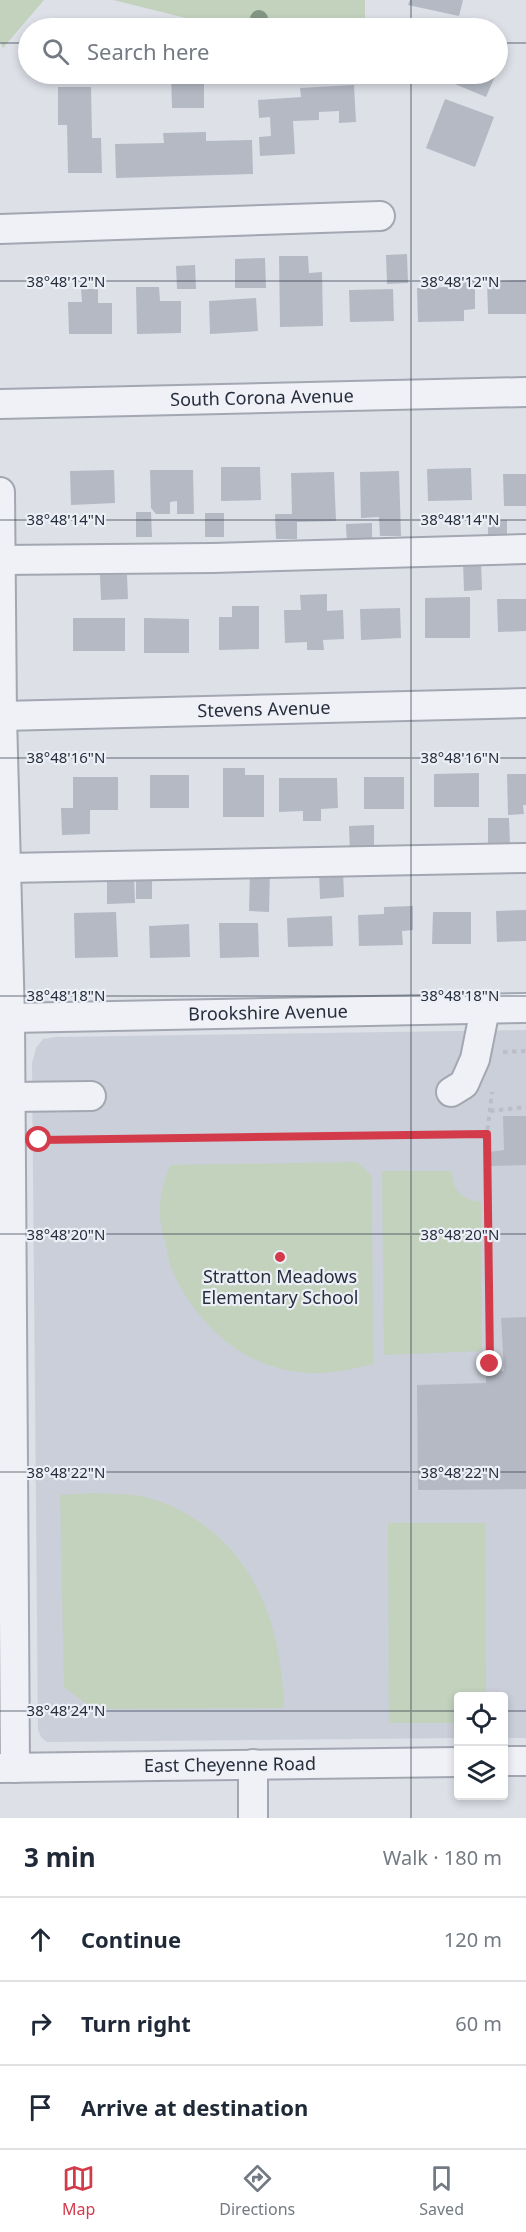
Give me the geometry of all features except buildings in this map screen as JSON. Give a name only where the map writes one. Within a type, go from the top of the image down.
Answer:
[{"type":"street","points":[[0,229],[380,216]]},
{"type":"street","name":"South Corona Avenue","points":[[0,404],[526,392]]},
{"type":"street","points":[[0,393],[0,410]]},
{"type":"street","points":[[0,492],[2,716],[10,1018],[7,1768]]},
{"type":"street","points":[[1,560],[213,558],[526,549]]},
{"type":"street","name":"Stevens Avenue","points":[[2,716],[526,704]]},
{"type":"street","points":[[6,868],[526,858]]},
{"type":"street","name":"Brookshire Avenue","points":[[10,1018],[526,1008]]},
{"type":"street","points":[[451,1092],[464,1084],[475,1059],[485,1009]]},
{"type":"street","points":[[10,1097],[91,1096]]},
{"type":"street","points":[[508,1761],[526,1761]]},
{"type":"street","name":"East Cheyenne Road","points":[[7,1768],[454,1762]]},
{"type":"street","points":[[253,1764],[253,1818]]},
{"type":"path","points":[[498,1052],[526,1051]]},
{"type":"path","points":[[490,1364],[487,1134],[492,1090]]},
{"type":"path","points":[[490,1111],[526,1107]]},
{"type":"path","points":[[39,1140],[487,1134]]},
{"type":"shaded area","name":"Stratton Meadows Elementary School","points":[[526,1030],[526,1738],[508,1738],[508,1692],[454,1692],[454,1738],[47,1742],[41,1737],[38,1730],[32,1063],[36,1048],[43,1039]]},
{"type":"green space","points":[[0,0],[44,0],[29,18],[18,18],[18,30],[3,48],[0,42]]},
{"type":"green space","points":[[113,0],[365,0],[365,18],[186,18]]},
{"type":"green space","points":[[357,1162],[372,1176],[373,1364],[339,1371],[305,1373],[264,1364],[247,1356],[203,1320],[181,1289],[172,1269],[160,1214],[162,1192],[170,1165]]},
{"type":"green space","points":[[382,1171],[452,1171],[456,1189],[464,1197],[481,1202],[482,1351],[384,1355]]},
{"type":"green space","points":[[94,1493],[134,1495],[170,1506],[198,1521],[238,1558],[253,1580],[272,1627],[282,1680],[284,1708],[93,1709],[64,1687],[60,1495]]},
{"type":"green space","points":[[388,1523],[485,1523],[486,1692],[454,1692],[454,1723],[389,1723]]},
{"type":"place","name":"Stratton Meadows Elementary School","points":[[280,1257]]},
{"type":"route","points":[[39,1140],[487,1134],[490,1364]]}]
